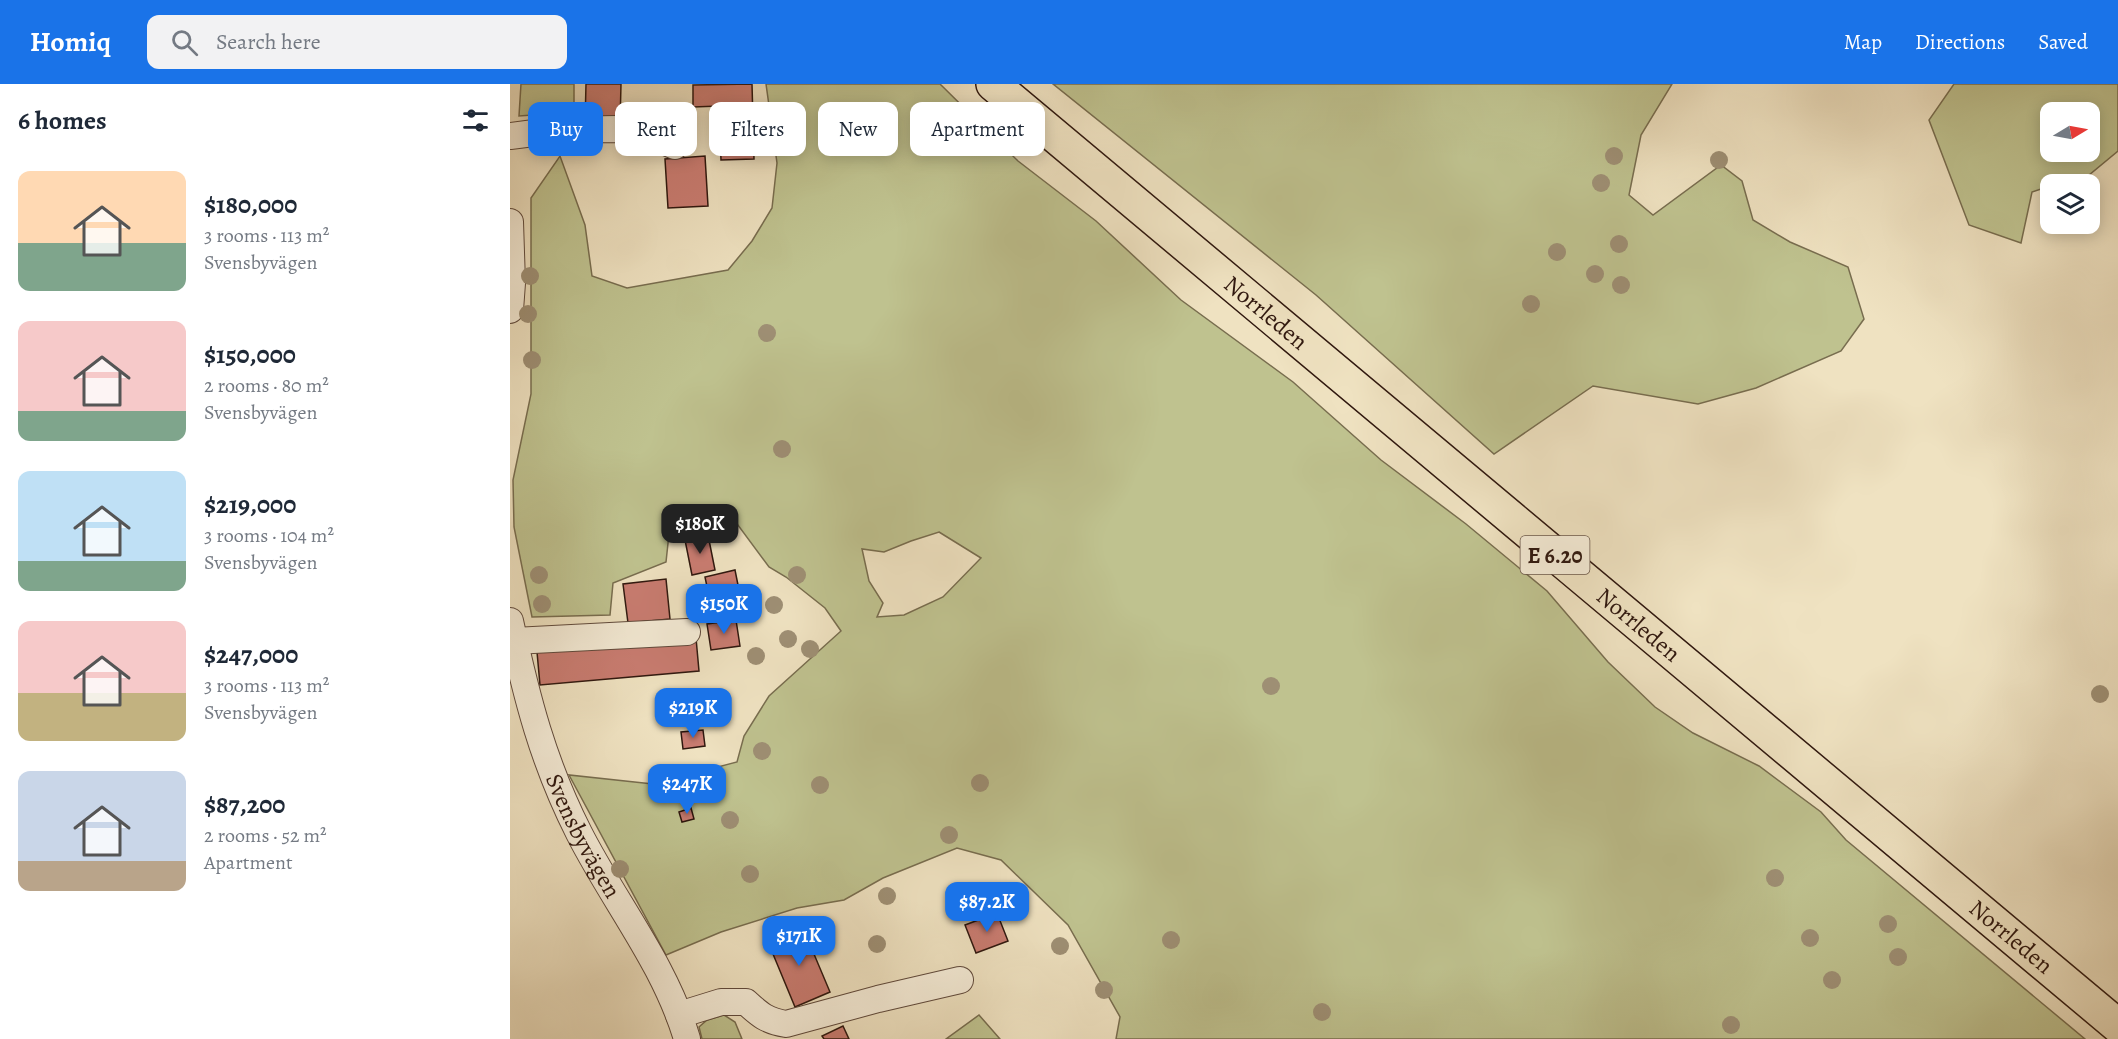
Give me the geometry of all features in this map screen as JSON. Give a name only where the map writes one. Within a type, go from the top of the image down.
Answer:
[{"type":"highway","name":"Norrleden","points":[[993,84],[2118,1026]]},
{"type":"street","points":[[510,136],[557,130],[615,129]]},
{"type":"street","points":[[510,222],[512,283],[510,310]]},
{"type":"street","points":[[512,631],[687,632]]},
{"type":"street","name":"Svensbyvägen","points":[[512,631],[536,728],[554,779],[580,834],[641,939],[681,1032]]},
{"type":"street","points":[[681,1032],[721,1002],[746,1002],[771,1022],[786,1024],[960,980]]},
{"type":"green space","points":[[521,84],[574,84],[574,102],[528,102],[528,115],[519,116]]},
{"type":"green space","points":[[766,84],[940,84],[958,102],[910,102],[910,156],[1013,156],[1096,221],[1181,300],[1293,382],[1381,460],[1466,524],[1547,591],[1608,662],[1655,707],[1693,733],[1759,766],[1821,812],[1846,840],[2085,1039],[1116,1039],[1120,1017],[1068,925],[1001,860],[957,848],[883,878],[844,900],[797,908],[721,932],[666,955],[569,775],[653,784],[737,762],[744,736],[769,696],[841,631],[825,608],[786,577],[769,567],[735,521],[669,534],[666,562],[613,583],[610,615],[532,617],[514,527],[513,480],[531,394],[531,198],[560,156],[585,225],[592,276],[627,288],[728,270],[752,241],[772,208],[776,156],[806,156],[806,102],[769,102]],"holes":[[[939,532],[981,558],[943,597],[904,615],[877,617],[883,603],[869,581],[862,549],[884,552]]]},
{"type":"green space","points":[[1053,84],[1672,84],[1641,135],[1629,195],[1653,215],[1721,165],[1742,181],[1753,220],[1790,242],[1848,267],[1864,319],[1841,351],[1756,388],[1698,404],[1593,386],[1494,454],[1316,295]]},
{"type":"green space","points":[[1954,84],[2118,84],[2118,151],[2090,174],[2040,174],[2040,189],[2032,192],[2021,243],[1969,225],[1929,120]]},
{"type":"green space","points":[[724,1015],[735,1022],[742,1039],[702,1039],[699,1027],[707,1020]]},
{"type":"green space","points":[[979,1015],[1000,1039],[946,1039]]},
{"type":"building","points":[[586,84],[621,84],[621,102],[615,102],[615,124],[603,124],[603,102],[586,102]]},
{"type":"building","points":[[752,84],[752,102],[709,102],[709,106],[697,107],[697,102],[693,102],[693,85]]},
{"type":"building","points":[[705,156],[708,206],[668,208],[665,159]]},
{"type":"building","points":[[721,156],[754,156],[754,159],[721,160]]},
{"type":"building","points":[[708,535],[715,570],[692,575],[685,540]]},
{"type":"building","points":[[735,570],[741,600],[711,606],[705,577]]},
{"type":"building","points":[[666,579],[670,619],[628,623],[623,584]]},
{"type":"building","points":[[736,620],[740,646],[711,650],[707,624]]},
{"type":"building","points":[[696,638],[699,671],[540,685],[537,652]]},
{"type":"building","points":[[703,730],[705,746],[683,749],[681,732]]},
{"type":"building","points":[[691,808],[694,819],[682,822],[679,812]]},
{"type":"building","points":[[997,913],[1008,941],[976,953],[965,925]]},
{"type":"building","points":[[803,928],[830,992],[795,1007],[768,942]]},
{"type":"building","points":[[843,1026],[849,1039],[824,1039],[822,1036]]}]
